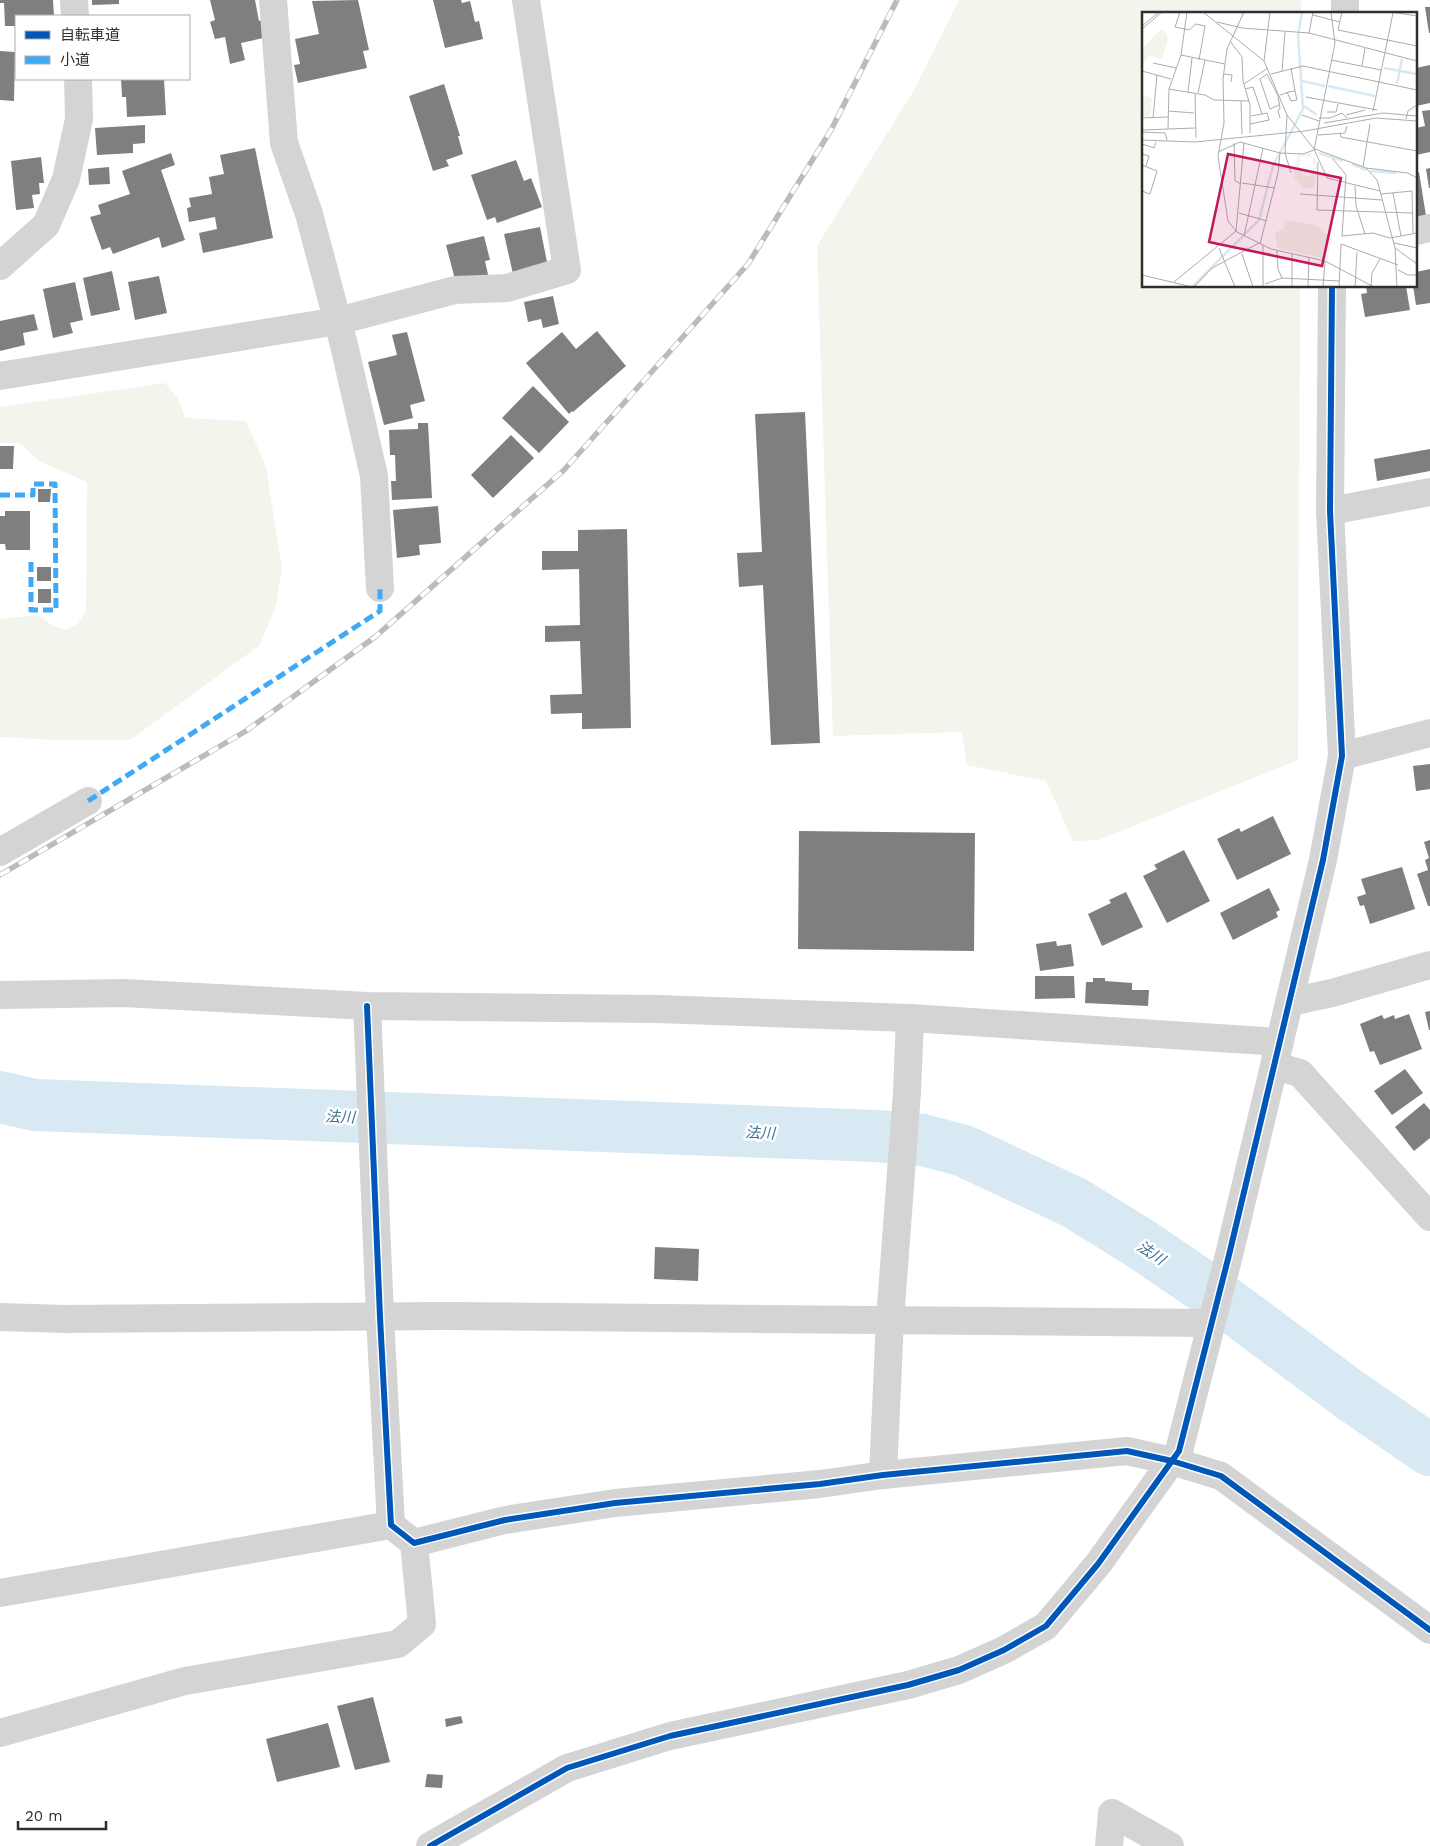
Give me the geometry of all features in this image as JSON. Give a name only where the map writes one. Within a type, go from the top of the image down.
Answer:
[{"type":"street","points":[[74,0],[75,15]]},
{"type":"street","points":[[273,0],[284,143],[309,214],[338,321],[374,476],[380,588]]},
{"type":"street","points":[[0,376],[338,321],[455,290],[507,288],[567,270],[526,0]]},
{"type":"street","points":[[0,266],[46,225],[66,179],[79,119],[78,80]]},
{"type":"street","points":[[430,1846],[567,1768],[670,1736],[908,1685],[959,1670],[1004,1650],[1046,1626],[1098,1564],[1179,1451],[1229,1255],[1324,860],[1342,756],[1330,511],[1332,288]]},
{"type":"street","points":[[1330,511],[1430,492]]},
{"type":"street","points":[[1342,756],[1430,732]]},
{"type":"street","points":[[0,852],[88,801]]},
{"type":"street","points":[[1290,1002],[1332,993],[1430,965]]},
{"type":"street","points":[[0,995],[123,993],[367,1006],[658,1009],[910,1018],[1278,1054],[1300,1073],[1430,1218]]},
{"type":"street","points":[[0,1733],[185,1681],[398,1644],[422,1624],[414,1543],[391,1524],[367,1006]]},
{"type":"street","points":[[883,1474],[890,1320],[910,1018]]},
{"type":"street","points":[[0,1317],[64,1319],[444,1316],[1211,1323]]},
{"type":"street","points":[[414,1543],[504,1520],[614,1503],[820,1484],[883,1474],[1127,1451],[1172,1461],[1221,1476],[1430,1630]]},
{"type":"street","points":[[0,1593],[391,1524]]},
{"type":"street","points":[[1109,1846],[1112,1813],[1170,1846]]},
{"type":"shaded area","points":[[959,0],[1301,0],[1301,12],[1142,12],[1142,288],[1300,288],[1298,760],[1099,840],[1073,841],[1046,781],[967,765],[962,732],[833,736],[817,246],[914,90]]},
{"type":"shaded area","points":[[165,383],[179,400],[185,418],[246,421],[266,467],[282,568],[276,605],[260,645],[130,740],[57,740],[0,737],[0,619],[38,615],[52,625],[66,630],[78,624],[86,611],[87,482],[39,461],[19,443],[0,443],[0,407]]},
{"type":"building","points":[[0,0],[53,0],[54,15],[15,15],[15,26],[5,26],[4,3],[0,3]]},
{"type":"building","points":[[92,0],[119,0],[119,4],[92,5]]},
{"type":"building","points":[[210,0],[255,0],[259,21],[264,20],[268,37],[241,43],[245,60],[230,64],[225,37],[215,39],[210,22],[215,20]]},
{"type":"building","points":[[358,0],[369,50],[363,51],[367,68],[298,83],[294,65],[300,64],[295,39],[319,34],[312,1]]},
{"type":"building","points":[[433,0],[461,0],[462,3],[470,1],[475,22],[479,21],[483,39],[445,48]]},
{"type":"building","points":[[1425,7],[1430,7],[1430,33],[1429,33]]},
{"type":"building","points":[[0,51],[15,52],[14,101],[0,100]]},
{"type":"building","points":[[1430,65],[1430,103],[1418,106],[1418,68]]},
{"type":"building","points":[[121,80],[164,80],[166,115],[127,117],[126,97],[122,97]]},
{"type":"building","points":[[444,84],[460,136],[458,136],[463,154],[446,160],[449,166],[433,171],[409,96]]},
{"type":"building","points":[[1430,110],[1430,152],[1418,155],[1418,128],[1425,126],[1422,111]]},
{"type":"building","points":[[145,125],[145,143],[133,144],[133,153],[97,155],[95,128]]},
{"type":"building","points":[[255,148],[273,238],[203,253],[199,233],[217,229],[215,217],[189,222],[187,208],[191,207],[189,198],[212,194],[209,177],[224,174],[220,155]]},
{"type":"building","points":[[171,153],[175,165],[161,170],[185,240],[162,248],[159,237],[113,254],[110,247],[102,250],[90,217],[101,214],[98,205],[130,194],[122,171]]},
{"type":"building","points":[[41,157],[44,183],[39,183],[40,194],[32,195],[34,208],[16,210],[11,161]]},
{"type":"building","points":[[516,160],[524,181],[531,178],[542,207],[497,223],[495,217],[487,220],[471,175]]},
{"type":"building","points":[[109,167],[110,184],[89,185],[88,169]]},
{"type":"building","points":[[1430,168],[1430,188],[1429,188],[1426,169]]},
{"type":"building","points":[[1418,172],[1426,216],[1418,218]]},
{"type":"building","points":[[540,227],[548,267],[513,274],[504,234]]},
{"type":"building","points":[[484,236],[490,260],[485,261],[489,279],[457,287],[446,245]]},
{"type":"building","points":[[1430,269],[1430,303],[1416,305],[1413,288],[1418,288],[1418,272]]},
{"type":"building","points":[[112,271],[120,310],[91,316],[83,278]]},
{"type":"building","points":[[159,276],[167,313],[135,320],[128,282]]},
{"type":"building","points":[[75,282],[83,320],[70,323],[73,333],[53,338],[43,289]]},
{"type":"building","points":[[1366,288],[1406,288],[1410,310],[1365,317],[1361,294],[1367,293]]},
{"type":"building","points":[[553,296],[559,324],[543,328],[541,319],[528,322],[524,302]]},
{"type":"building","points":[[34,314],[38,330],[23,333],[25,345],[0,351],[0,321]]},
{"type":"building","points":[[597,331],[626,366],[569,414],[526,363],[562,332],[576,349]]},
{"type":"building","points":[[407,332],[425,401],[410,405],[413,418],[384,425],[368,362],[397,355],[392,335]]},
{"type":"building","points":[[533,386],[569,422],[539,453],[502,418]]},
{"type":"building","points":[[805,412],[820,743],[771,745],[763,585],[739,587],[737,553],[762,552],[755,414]]},
{"type":"building","points":[[418,423],[428,423],[432,498],[392,500],[391,481],[396,481],[395,455],[390,455],[389,430],[418,429]]},
{"type":"building","points":[[511,435],[534,458],[493,498],[471,475]]},
{"type":"building","points":[[0,446],[14,446],[13,469],[0,469]]},
{"type":"building","points":[[1430,449],[1430,471],[1377,481],[1374,459]]},
{"type":"building","points":[[38,489],[51,489],[50,502],[38,502]]},
{"type":"building","points":[[438,506],[441,543],[419,545],[420,555],[397,558],[393,510]]},
{"type":"building","points":[[5,511],[30,511],[30,550],[6,550],[5,544],[0,544],[0,516],[5,516]]},
{"type":"building","points":[[627,529],[631,728],[582,729],[582,713],[551,714],[550,695],[582,694],[580,641],[545,642],[545,626],[580,625],[579,569],[542,570],[542,551],[578,551],[578,530]]},
{"type":"building","points":[[37,567],[51,567],[51,581],[37,581]]},
{"type":"building","points":[[38,589],[51,589],[51,603],[38,603]]},
{"type":"building","points":[[1430,764],[1430,789],[1416,791],[1413,766]]},
{"type":"building","points":[[1273,816],[1291,854],[1237,880],[1217,839],[1239,828],[1241,832]]},
{"type":"building","points":[[799,831],[975,833],[974,951],[798,949]]},
{"type":"building","points":[[1430,840],[1430,906],[1428,906],[1417,874],[1428,870],[1425,860],[1429,858],[1424,842]]},
{"type":"building","points":[[1184,850],[1210,901],[1167,923],[1143,876],[1157,869],[1154,865]]},
{"type":"building","points":[[1402,867],[1415,909],[1370,924],[1364,905],[1360,906],[1357,897],[1366,894],[1361,879]]},
{"type":"building","points":[[1269,888],[1280,910],[1276,912],[1278,917],[1233,940],[1220,913]]},
{"type":"building","points":[[1126,892],[1143,927],[1102,946],[1088,914],[1111,903],[1109,900]]},
{"type":"building","points":[[1056,941],[1057,946],[1071,944],[1074,966],[1040,971],[1036,944]]},
{"type":"building","points":[[1035,976],[1074,976],[1075,998],[1035,999]]},
{"type":"building","points":[[1093,978],[1105,978],[1105,981],[1132,983],[1132,990],[1149,990],[1148,1006],[1085,1003],[1086,982],[1093,982]]},
{"type":"building","points":[[1430,1011],[1430,1030],[1429,1030],[1425,1012]]},
{"type":"building","points":[[1409,1014],[1422,1049],[1380,1065],[1374,1051],[1370,1052],[1360,1024],[1382,1015],[1384,1019],[1394,1015],[1395,1019]]},
{"type":"building","points":[[1405,1069],[1423,1093],[1392,1115],[1374,1091]]},
{"type":"building","points":[[1424,1103],[1430,1110],[1430,1138],[1414,1151],[1395,1127]]},
{"type":"building","points":[[655,1247],[699,1249],[698,1281],[654,1279]]},
{"type":"building","points":[[373,1697],[390,1762],[355,1770],[337,1706]]},
{"type":"building","points":[[461,1716],[463,1723],[446,1727],[445,1719]]},
{"type":"building","points":[[328,1723],[340,1767],[277,1782],[266,1739]]},
{"type":"building","points":[[427,1774],[443,1775],[442,1788],[425,1787]]},
{"type":"waterway","name":"法川","points":[[0,1097],[35,1105],[876,1136],[923,1140],[964,1151],[1075,1203],[1141,1244],[1213,1293],[1350,1395],[1430,1450]]},
{"type":"railway","points":[[0,875],[246,731],[375,637],[564,470],[748,264],[831,130],[897,0]]},
{"type":"marked path","points":[[0,495],[33,495],[33,484],[55,484],[56,610],[31,610],[31,558]]},
{"type":"marked path","points":[[88,801],[380,611],[380,588]]},
{"type":"cycle path","points":[[430,1846],[567,1768],[670,1736],[908,1685],[959,1670],[1004,1650],[1046,1626],[1098,1564],[1179,1451],[1229,1255],[1323,860],[1342,756],[1330,511],[1332,288]]},
{"type":"cycle path","points":[[367,1006],[391,1525],[414,1543],[505,1520],[615,1503],[820,1484],[883,1475],[1127,1451],[1172,1461],[1221,1476],[1430,1630]]}]
